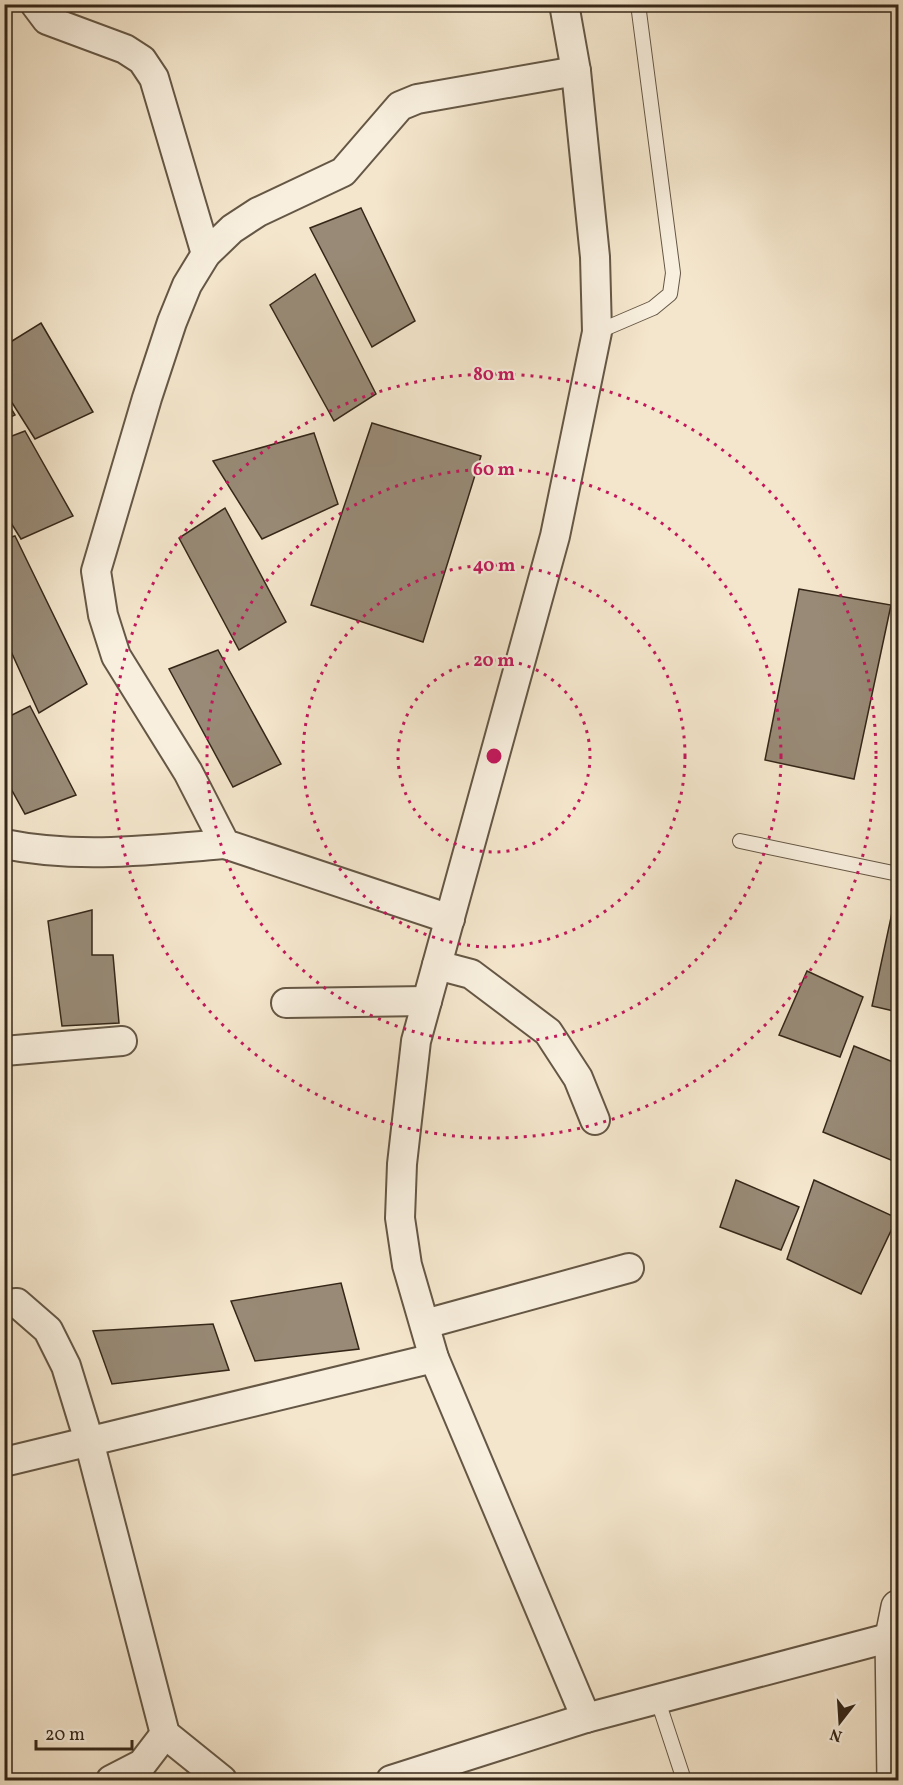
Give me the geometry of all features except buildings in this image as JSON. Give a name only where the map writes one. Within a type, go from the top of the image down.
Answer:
[{"type":"street","points":[[35,4],[47,20],[125,49],[142,60],[154,78],[206,254]]},
{"type":"street","points":[[564,4],[576,71],[595,257],[597,332],[555,536],[414,1052],[402,1164],[400,1218],[407,1265],[434,1358],[586,1718]]},
{"type":"street","points":[[225,844],[188,772],[116,656],[103,615],[96,571],[168,332],[187,285],[206,254],[232,229],[258,212],[343,172],[400,106],[417,99],[576,71]]},
{"type":"street","points":[[4,844],[30,850],[110,853],[225,844],[450,919]]},
{"type":"street","points":[[437,965],[471,974],[548,1032],[578,1078],[595,1120]]},
{"type":"street","points":[[286,1004],[427,1001]]},
{"type":"street","points":[[4,1052],[122,1041]]},
{"type":"street","points":[[425,1324],[629,1268]]},
{"type":"street","points":[[9,1297],[48,1330],[66,1366],[89,1441],[165,1734],[222,1780]]},
{"type":"street","points":[[4,1462],[434,1358]]},
{"type":"street","points":[[391,1780],[586,1718],[658,1701],[895,1622],[894,1780]]},
{"type":"street","points":[[111,1780],[142,1764],[165,1734]]},
{"type":"lane","points":[[597,332],[653,308],[670,294],[673,273],[638,4]]},
{"type":"lane","points":[[740,841],[898,874]]},
{"type":"lane","points":[[658,1701],[684,1780]]}]
